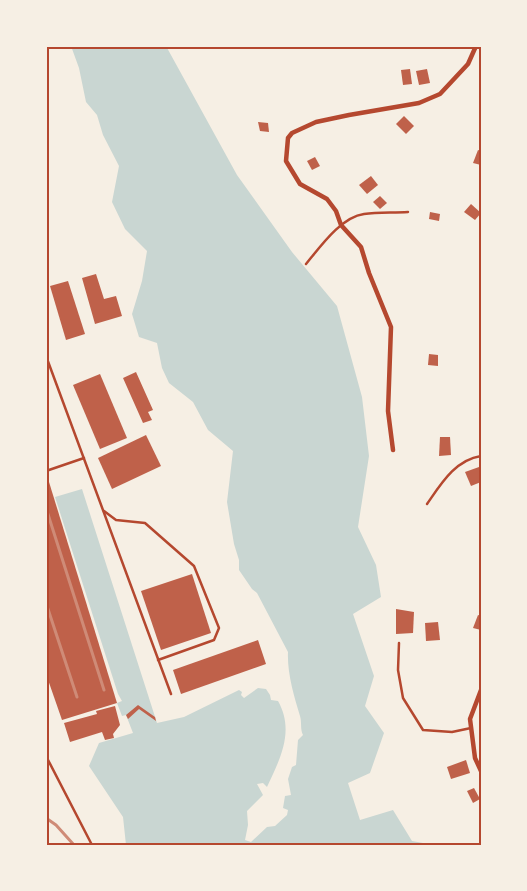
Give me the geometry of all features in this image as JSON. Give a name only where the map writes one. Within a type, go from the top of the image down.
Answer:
[{"type":"street","points":[[393,450],[388,411],[391,327],[361,247],[341,225],[336,211],[327,199],[300,184],[286,161],[288,138],[292,133],[316,122],[418,103],[440,94],[468,64],[476,46]]},
{"type":"street","points":[[481,690],[470,719],[475,758],[481,771]]},
{"type":"lane","points":[[306,264],[332,232],[362,214],[408,212]]},
{"type":"lane","points":[[46,356],[171,694]]},
{"type":"lane","points":[[427,504],[448,473],[473,457],[481,456]]},
{"type":"lane","points":[[46,470],[84,458]]},
{"type":"lane","points":[[103,510],[116,520],[145,523],[194,566],[219,628],[214,640],[158,660]]},
{"type":"lane","points":[[399,643],[398,670],[403,698],[423,730],[452,732],[471,728]]},
{"type":"lane","points":[[46,756],[92,845]]},
{"type":"shaded area","points":[[71,46],[166,46],[237,175],[292,252],[337,306],[362,397],[369,456],[358,527],[376,565],[381,597],[353,614],[374,676],[365,706],[384,733],[370,773],[348,783],[360,820],[393,810],[412,841],[434,845],[126,845],[123,817],[89,766],[99,743],[133,733],[126,715],[122,716],[117,703],[122,701],[118,694],[55,497],[82,489],[157,723],[184,717],[239,690],[244,698],[258,688],[266,689],[271,700],[278,701],[285,723],[284,745],[267,787],[263,783],[257,784],[263,795],[247,811],[248,825],[245,840],[251,842],[267,827],[275,826],[287,815],[288,810],[283,808],[285,796],[291,795],[288,779],[292,767],[296,765],[298,740],[303,735],[290,676],[288,652],[257,593],[239,570],[239,560],[234,544],[227,502],[233,451],[208,430],[193,402],[169,383],[162,368],[157,343],[139,337],[132,314],[142,281],[147,251],[125,229],[112,202],[119,166],[103,135],[97,115],[86,102],[79,68]]},
{"type":"building","points":[[410,69],[412,84],[403,85],[401,70]]},
{"type":"building","points":[[427,69],[430,83],[419,85],[416,71]]},
{"type":"building","points":[[404,116],[414,126],[406,134],[396,124]]},
{"type":"building","points":[[258,122],[268,123],[269,132],[260,131]]},
{"type":"building","points":[[478,150],[481,151],[481,165],[473,163]]},
{"type":"building","points":[[315,157],[320,166],[312,170],[307,161]]},
{"type":"building","points":[[371,176],[378,185],[367,194],[359,185]]},
{"type":"building","points":[[380,196],[387,203],[380,209],[373,202]]},
{"type":"building","points":[[471,204],[481,213],[475,220],[464,212]]},
{"type":"building","points":[[430,212],[440,214],[439,221],[429,219]]},
{"type":"building","points":[[96,274],[104,299],[116,296],[122,316],[95,324],[82,278]]},
{"type":"building","points":[[68,281],[85,334],[66,340],[50,286]]},
{"type":"building","points":[[429,354],[438,355],[438,366],[428,365]]},
{"type":"building","points":[[136,372],[153,410],[148,412],[152,420],[143,423],[123,378]]},
{"type":"building","points":[[100,374],[127,438],[100,449],[73,385]]},
{"type":"building","points":[[146,435],[161,466],[112,489],[98,458]]},
{"type":"building","points":[[440,437],[450,437],[451,455],[439,456]]},
{"type":"building","points":[[479,467],[481,482],[471,486],[465,472]]},
{"type":"building","points":[[49,482],[117,703],[62,720],[46,674],[46,483]]},
{"type":"building","points":[[192,574],[211,633],[161,650],[141,591]]},
{"type":"building","points":[[396,609],[414,612],[413,633],[396,634]]},
{"type":"building","points":[[478,615],[481,616],[481,630],[473,628]]},
{"type":"building","points":[[438,622],[440,640],[426,641],[425,623]]},
{"type":"building","points":[[258,640],[266,664],[181,694],[173,670]]},
{"type":"building","points":[[138,705],[155,717],[156,721],[139,709],[128,719],[126,715]]},
{"type":"building","points":[[115,706],[120,725],[113,734],[114,738],[105,740],[102,732],[70,742],[64,723],[97,714],[96,711]]},
{"type":"building","points":[[466,760],[470,773],[451,779],[447,767]]},
{"type":"building","points":[[474,788],[480,799],[473,803],[467,791]]},
{"type":"railway","points":[[46,508],[104,690]]},
{"type":"railway","points":[[46,603],[77,697]]},
{"type":"railway","points":[[46,818],[56,825],[74,845]]}]
